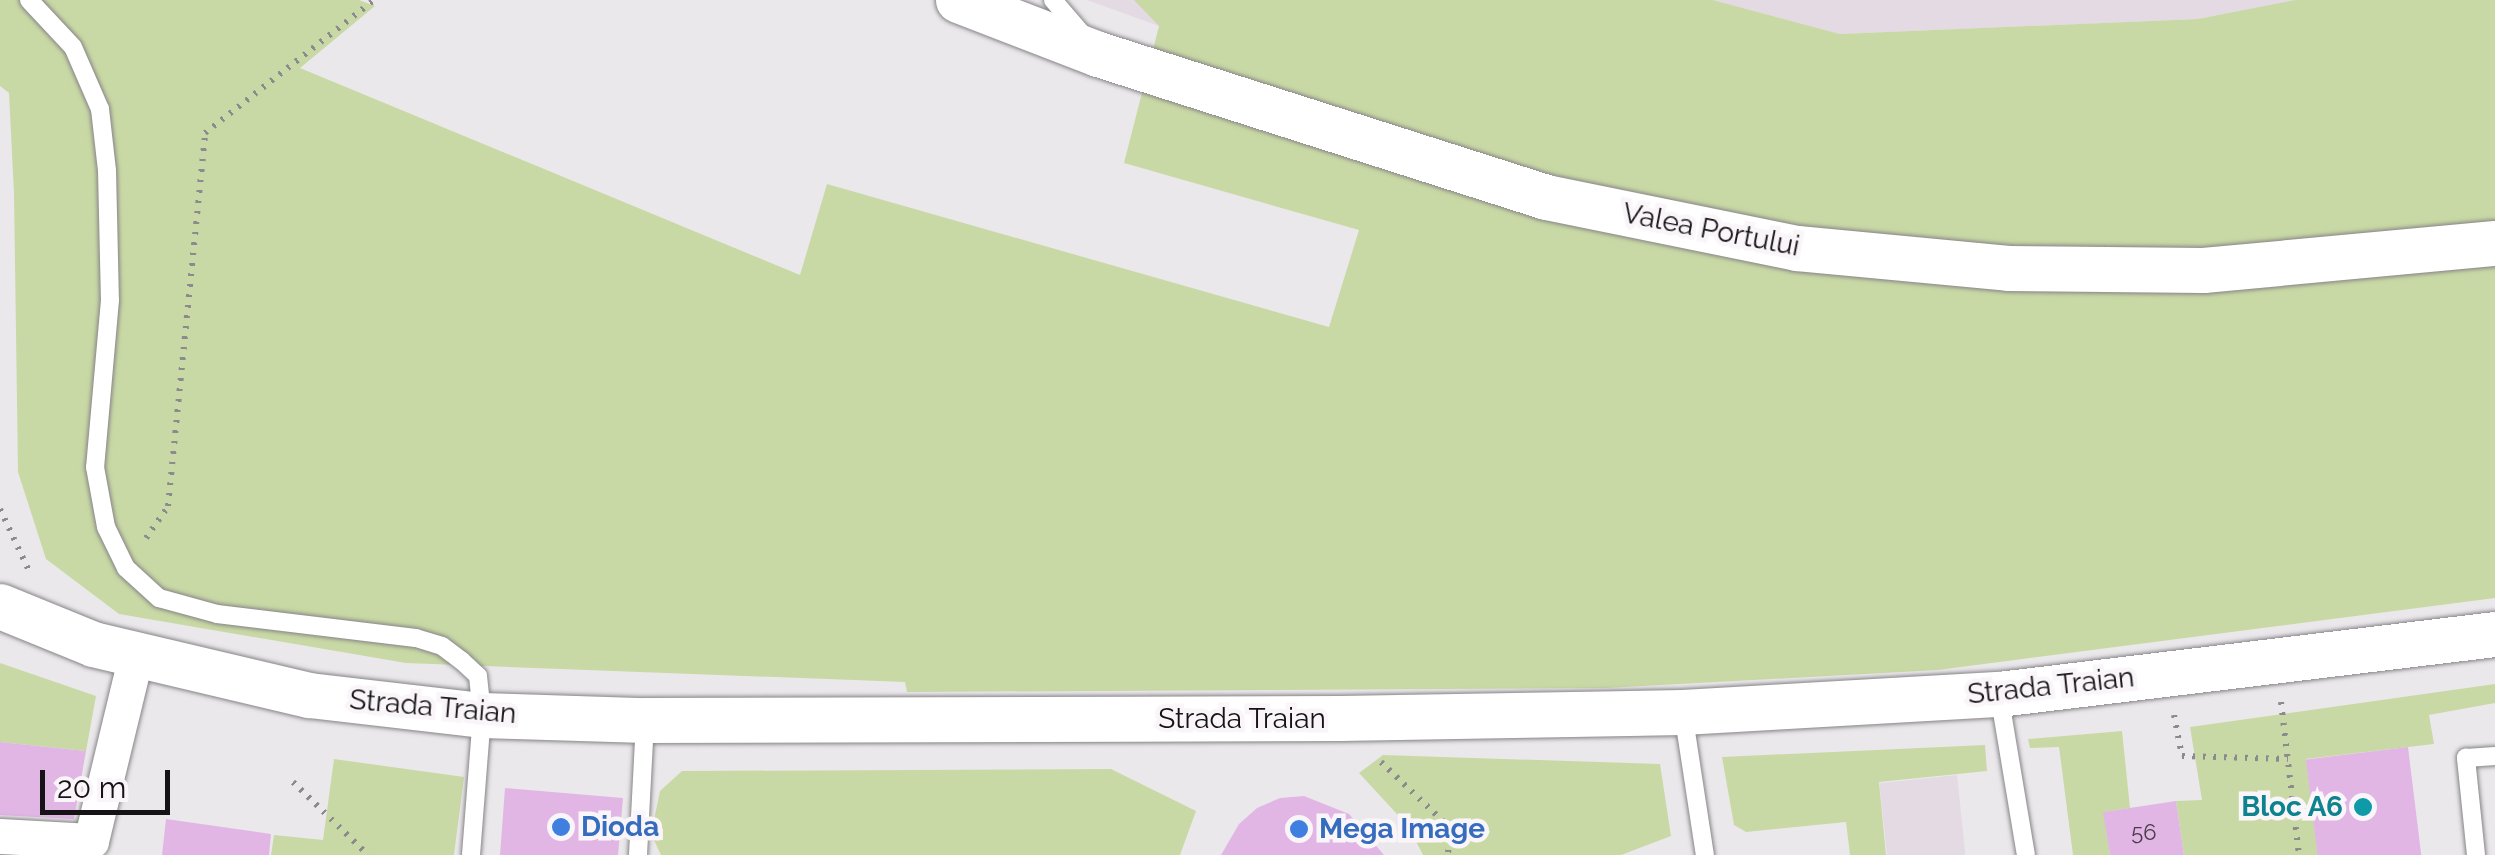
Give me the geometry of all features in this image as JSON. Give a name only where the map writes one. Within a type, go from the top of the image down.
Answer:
[{"type":"street","name":"Valea Portului","points":[[958,0],[1098,54],[1546,197],[1797,248],[2008,268],[2203,270],[2495,243]]},
{"type":"street","name":"Strada Traian","points":[[17,593],[93,644],[310,695],[480,696],[645,720],[1320,718],[1683,712],[1999,694],[2495,634]]},
{"type":"street","points":[[6,843],[90,841],[136,655]]},
{"type":"lane","points":[[29,0],[73,47],[100,108],[107,170],[110,300],[95,467],[106,527],[126,568],[159,598],[217,614],[416,638],[442,646],[480,696],[471,855]]},
{"type":"lane","points":[[1053,0],[1098,54]]},
{"type":"lane","points":[[1999,694],[2026,855]]},
{"type":"lane","points":[[1683,712],[1705,855]]},
{"type":"lane","points":[[638,855],[645,720]]},
{"type":"lane","points":[[2476,855],[2466,758],[2495,756]]},
{"type":"path","points":[[126,568],[168,506],[205,133],[374,0]]},
{"type":"path","points":[[0,509],[17,593]]},
{"type":"path","points":[[2280,697],[2298,855]]},
{"type":"path","points":[[2173,709],[2182,756],[2288,759]]},
{"type":"path","points":[[1375,758],[1452,829],[1448,855]]},
{"type":"path","points":[[293,782],[368,855]]},
{"type":"shaded area","points":[[1087,0],[1166,0],[1159,26]]},
{"type":"shaded area","points":[[1713,0],[2295,0],[2198,19],[1840,34]]},
{"type":"shaded area","points":[[1957,775],[1965,855],[1887,855],[1879,783]]},
{"type":"green space","points":[[0,0],[359,0],[375,6],[300,68],[800,275],[827,184],[1329,327],[1359,230],[1124,163],[1159,26],[1134,0],[1713,0],[1840,34],[2198,19],[2295,0],[2495,0],[2495,598],[1938,670],[1606,688],[907,692],[905,682],[406,663],[119,614],[46,559],[18,472],[14,194],[9,93],[0,86]]},
{"type":"green space","points":[[0,663],[96,696],[86,751],[0,742]]},
{"type":"green space","points":[[2495,684],[2495,703],[2429,715],[2434,744],[2306,759],[2318,855],[2184,855],[2176,801],[2202,800],[2190,727]]},
{"type":"green space","points":[[2122,731],[2130,808],[2104,812],[2110,855],[2073,855],[2059,747],[2030,748],[2028,739]]},
{"type":"green space","points":[[1985,745],[1987,771],[1879,782],[1886,855],[1850,855],[1846,822],[1746,832],[1734,825],[1722,757]]},
{"type":"green space","points":[[1383,755],[1660,764],[1671,836],[1621,855],[1423,855],[1408,826],[1359,773]]},
{"type":"green space","points":[[334,759],[464,777],[454,855],[271,855],[274,835],[323,840]]},
{"type":"green space","points":[[1111,769],[1196,811],[1180,855],[661,855],[651,834],[660,791],[682,771]]},
{"type":"building","points":[[0,742],[86,751],[74,819],[0,815]]},
{"type":"building","name":"Bloc A6","points":[[2408,747],[2421,855],[2317,855],[2306,760]]},
{"type":"building","name":"Dioda","points":[[505,788],[623,798],[618,855],[500,855]]},
{"type":"building","name":"Mega Image","points":[[1304,796],[1349,814],[1384,855],[1221,855],[1239,824],[1257,808],[1280,798]]},
{"type":"building","points":[[2176,801],[2184,855],[2110,855],[2103,812]]},
{"type":"building","points":[[166,819],[271,834],[269,855],[162,855]]},
{"type":"place","name":"Bloc A6","points":[[2363,807]]},
{"type":"place","name":"Dioda","points":[[561,827]]},
{"type":"place","name":"Mega Image","points":[[1299,829]]}]
